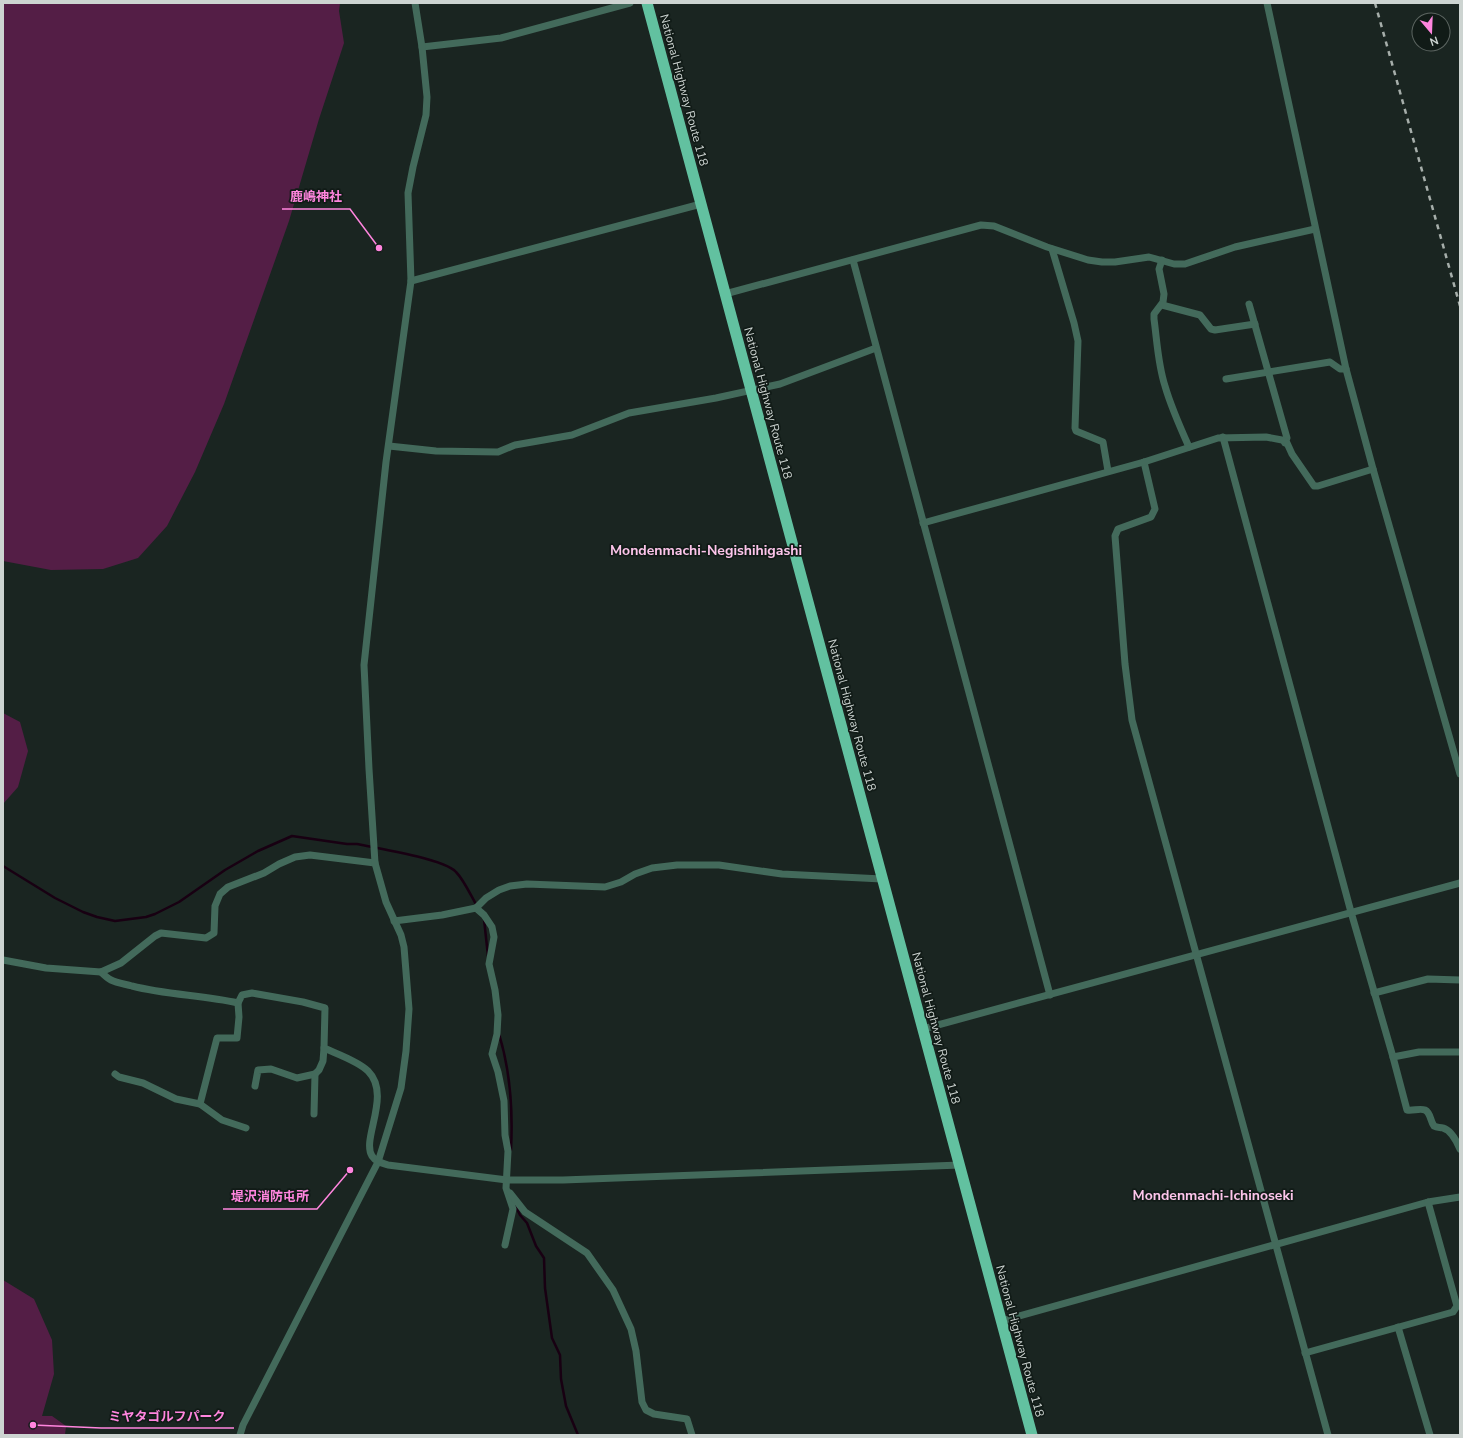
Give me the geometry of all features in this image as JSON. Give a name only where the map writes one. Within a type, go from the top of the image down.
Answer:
[{"type":"highway","name":"National Highway Route 118","points":[[647,3],[1032,1435]]},
{"type":"street","points":[[240,1435],[247,1418],[378,1162],[401,1088],[409,1008],[404,947],[401,935],[386,902],[376,863],[369,769],[364,665],[386,462],[411,281],[408,193],[426,114],[427,97],[422,47],[414,3]]},
{"type":"street","points":[[422,47],[501,38],[630,3]]},
{"type":"street","points":[[1267,3],[1346,369],[1460,774]]},
{"type":"street","points":[[411,281],[701,204]]},
{"type":"street","points":[[725,294],[981,225],[994,226],[1052,249],[1088,260],[1115,262],[1149,257],[1174,264],[1185,264],[1235,247],[1315,229]]},
{"type":"street","points":[[1052,249],[1078,341],[1074,428],[1076,431],[1102,442],[1108,471]]},
{"type":"street","points":[[853,260],[1050,995]]},
{"type":"street","points":[[1162,260],[1159,269],[1164,294],[1162,304],[1154,314],[1161,370],[1164,385],[1188,447]]},
{"type":"street","points":[[1162,304],[1200,315],[1211,329],[1215,330],[1255,324]]},
{"type":"street","points":[[1249,304],[1287,438],[1285,443]]},
{"type":"street","points":[[389,446],[436,451],[498,452],[515,445],[572,435],[629,413],[780,384],[876,348]]},
{"type":"street","points":[[1226,379],[1330,362],[1340,369],[1346,369]]},
{"type":"street","points":[[924,524],[1144,462],[1209,440],[1223,437],[1266,437],[1282,440],[1314,486],[1373,469]]},
{"type":"street","points":[[1223,437],[1351,912],[1407,1110],[1411,1111],[1423,1109],[1428,1112],[1433,1125],[1444,1128],[1450,1132],[1460,1149]]},
{"type":"street","points":[[1144,462],[1155,509],[1151,517],[1118,528],[1115,536],[1125,664],[1132,720],[1328,1435]]},
{"type":"street","points":[[3,960],[46,968],[101,972],[121,963],[161,933],[206,938],[211,936],[214,933],[215,906],[220,894],[228,887],[241,883],[295,857],[310,855],[376,863]]},
{"type":"street","points":[[394,921],[442,915],[476,908],[486,898],[499,890],[510,886],[527,884],[605,887],[621,882],[635,874],[652,868],[677,865],[719,865],[782,874],[882,878]]},
{"type":"street","points":[[923,1029],[1460,882]]},
{"type":"street","points":[[476,908],[484,915],[492,927],[494,937],[489,964],[495,990],[498,1015],[497,1034],[492,1054],[498,1072],[504,1101],[505,1135],[508,1151],[506,1188],[513,1209],[505,1245]]},
{"type":"street","points":[[101,972],[111,980],[138,988],[186,996],[210,999],[218,998],[238,1003]]},
{"type":"street","points":[[1374,993],[1428,979],[1460,980]]},
{"type":"street","points":[[200,1104],[217,1038],[237,1038],[240,1017],[238,1003],[242,996],[252,993],[303,1002],[325,1008],[323,1061],[319,1070],[315,1074],[297,1078],[271,1069],[258,1070],[255,1086]]},
{"type":"street","points":[[324,1048],[362,1066],[369,1071],[375,1083],[378,1100],[370,1146],[371,1156],[378,1162],[388,1165],[507,1180],[563,1180],[960,1165]]},
{"type":"street","points":[[1393,1057],[1419,1052],[1460,1052]]},
{"type":"street","points":[[115,1074],[119,1077],[143,1083],[176,1099],[200,1104],[222,1120],[246,1128]]},
{"type":"street","points":[[314,1114],[315,1074]]},
{"type":"street","points":[[506,1188],[526,1212],[587,1253],[613,1290],[632,1329],[642,1402],[646,1410],[654,1414],[687,1419],[692,1435]]},
{"type":"street","points":[[1001,1321],[1428,1202],[1460,1197]]},
{"type":"street","points":[[1305,1353],[1453,1312],[1457,1306],[1428,1202]]},
{"type":"street","points":[[1398,1327],[1430,1435]]},
{"type":"shaded area","points":[[3,3],[340,3],[339,11],[344,43],[319,119],[289,221],[224,404],[195,472],[167,526],[138,558],[103,569],[51,570],[3,561]]},
{"type":"shaded area","points":[[3,713],[20,722],[28,751],[18,787],[3,804]]},
{"type":"shaded area","points":[[3,1280],[34,1299],[52,1340],[54,1374],[42,1416],[52,1416],[66,1426],[65,1435],[3,1435]]},
{"type":"waterway","points":[[3,866],[55,898],[83,912],[115,921],[146,917],[155,914],[179,902],[225,870],[258,851],[292,836],[347,844],[357,844],[425,858],[449,867],[459,875],[477,906]]},
{"type":"waterway","points":[[484,919],[488,956]]},
{"type":"waterway","points":[[499,1034],[506,1062],[510,1091],[512,1121],[511,1150]]},
{"type":"waterway","points":[[515,1205],[520,1215],[527,1223],[536,1246],[544,1258],[545,1288],[552,1338],[560,1355],[561,1379],[566,1406],[578,1435]]},
{"type":"railway","points":[[1375,3],[1460,306]]},
{"type":"place","name":"鹿嶋神社","points":[[379,248]]},
{"type":"place","name":"堤沢消防屯所","points":[[350,1170]]},
{"type":"place","name":"ミヤタゴルフパーク","points":[[33,1425]]},
{"type":"district","name":"Mondenmachi-Negishihigashi","points":[[706,550]]},
{"type":"district","name":"Mondenmachi-Ichinoseki","points":[[1213,1195]]}]
